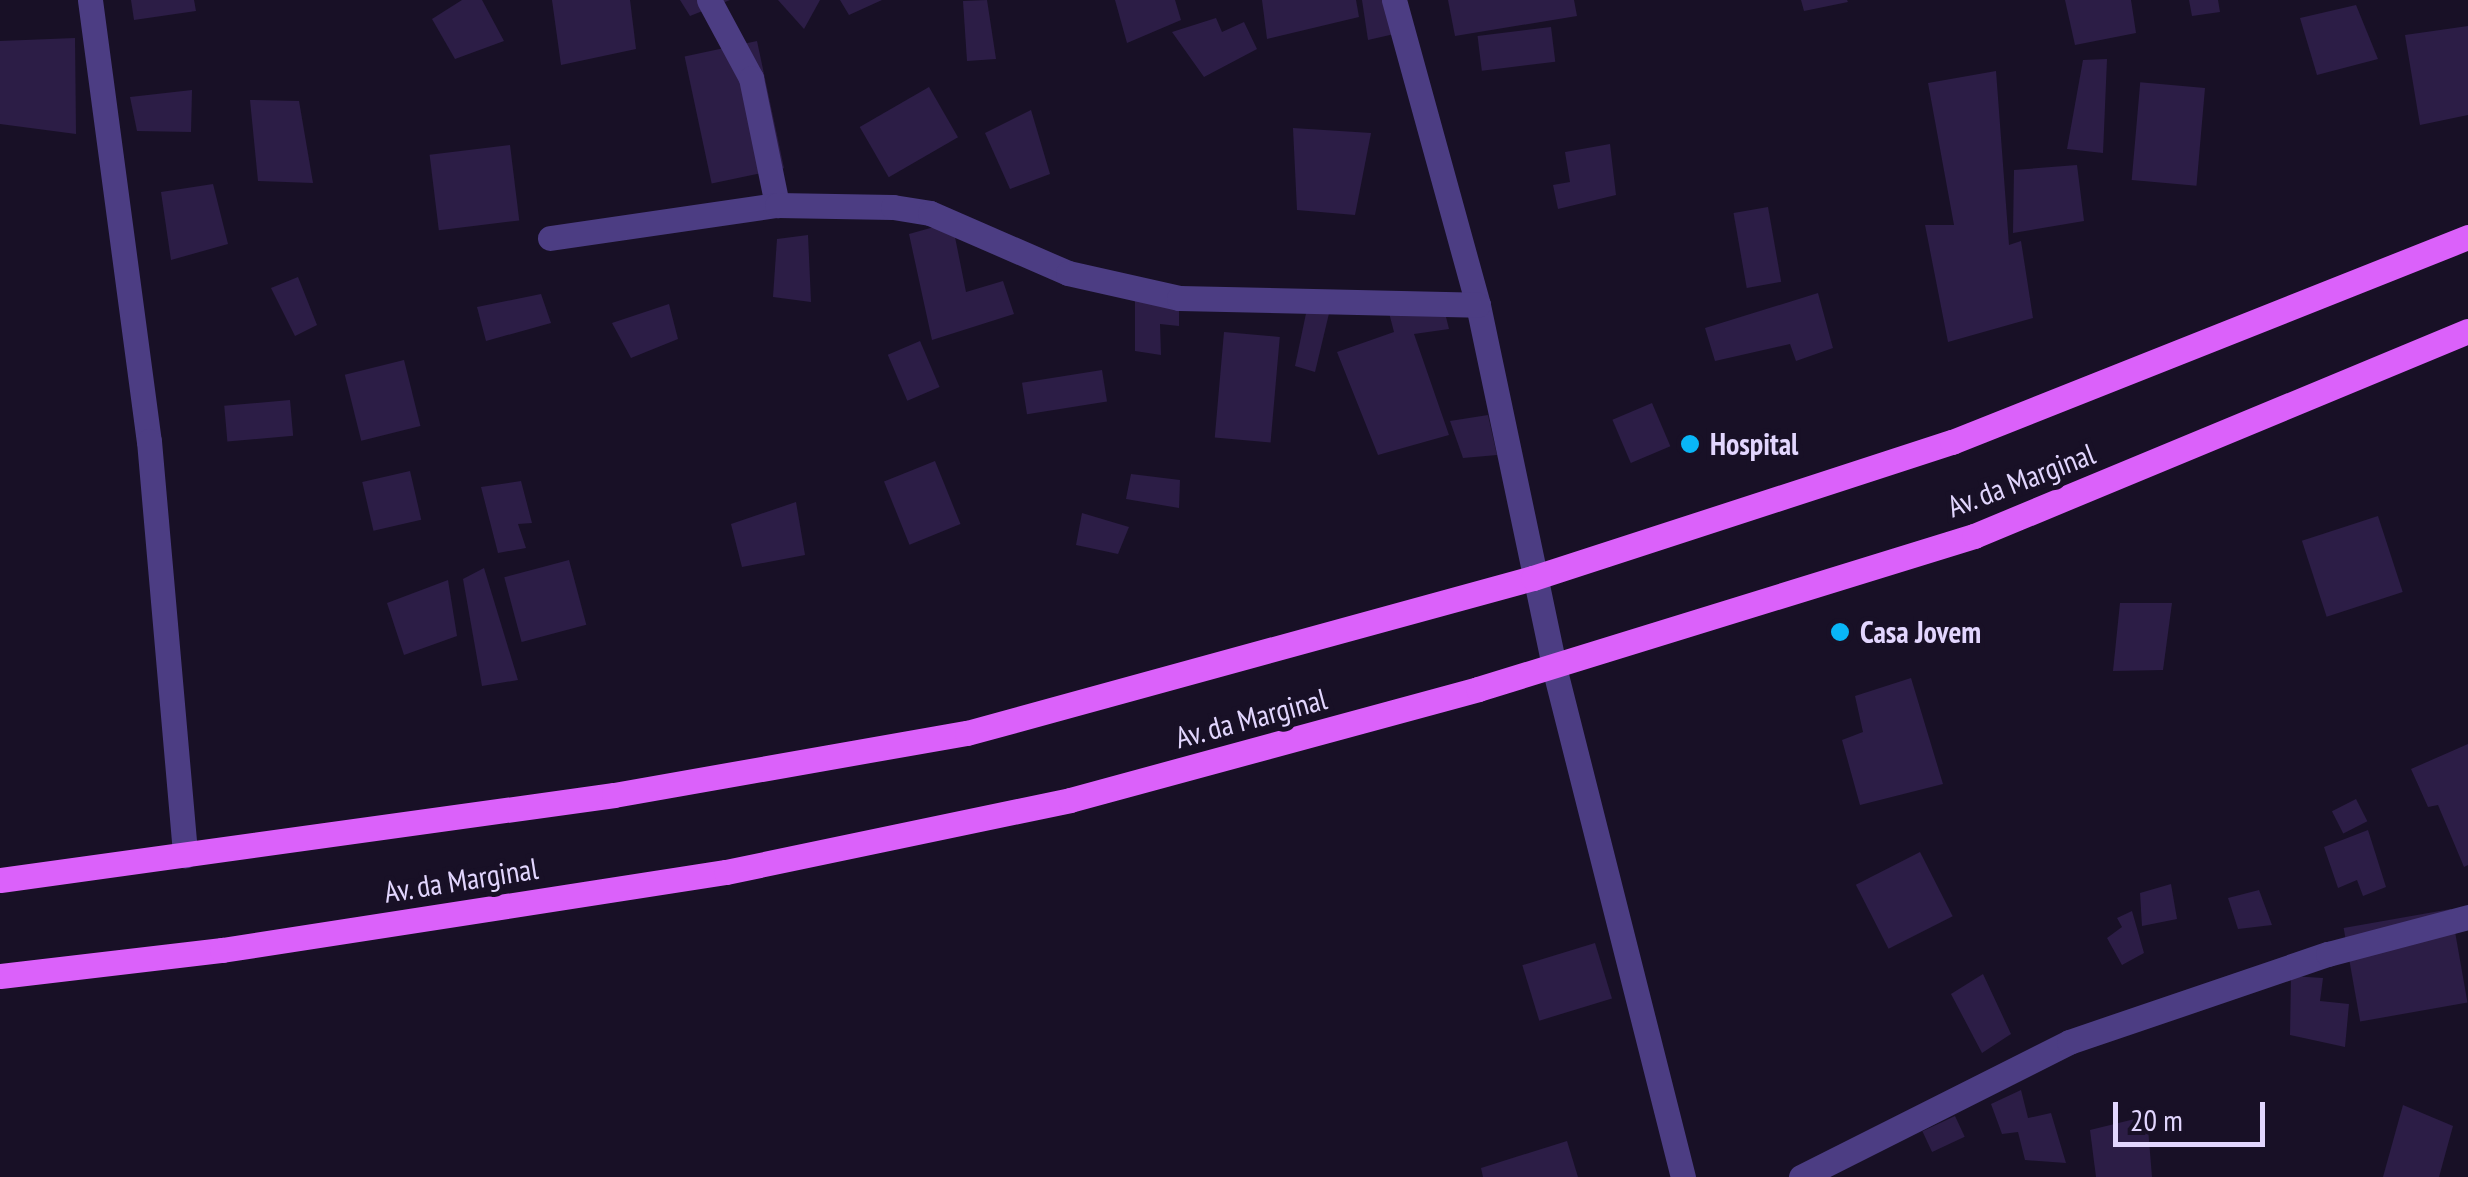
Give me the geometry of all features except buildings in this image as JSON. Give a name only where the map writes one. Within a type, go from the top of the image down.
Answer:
[{"type":"main road","name":"Av. da Marginal","points":[[0,880],[614,796],[967,733],[1534,578],[1952,442],[2468,238]]},
{"type":"main road","name":"Av. da Marginal","points":[[0,976],[222,950],[726,872],[1070,800],[1554,666],[1974,536],[2468,331]]},
{"type":"street","points":[[90,0],[149,441],[185,855]]},
{"type":"street","points":[[709,0],[751,78],[777,205]]},
{"type":"street","points":[[1394,0],[1478,305],[1554,666],[1683,1177]]},
{"type":"street","points":[[550,238],[777,205],[930,212],[1068,273],[1179,298],[1478,305]]},
{"type":"street","points":[[1802,1177],[2069,1042],[2328,954],[2468,917]]},
{"type":"place","name":"Hospital","points":[[1690,444]]},
{"type":"place","name":"Casa Jovem","points":[[1840,632]]}]
